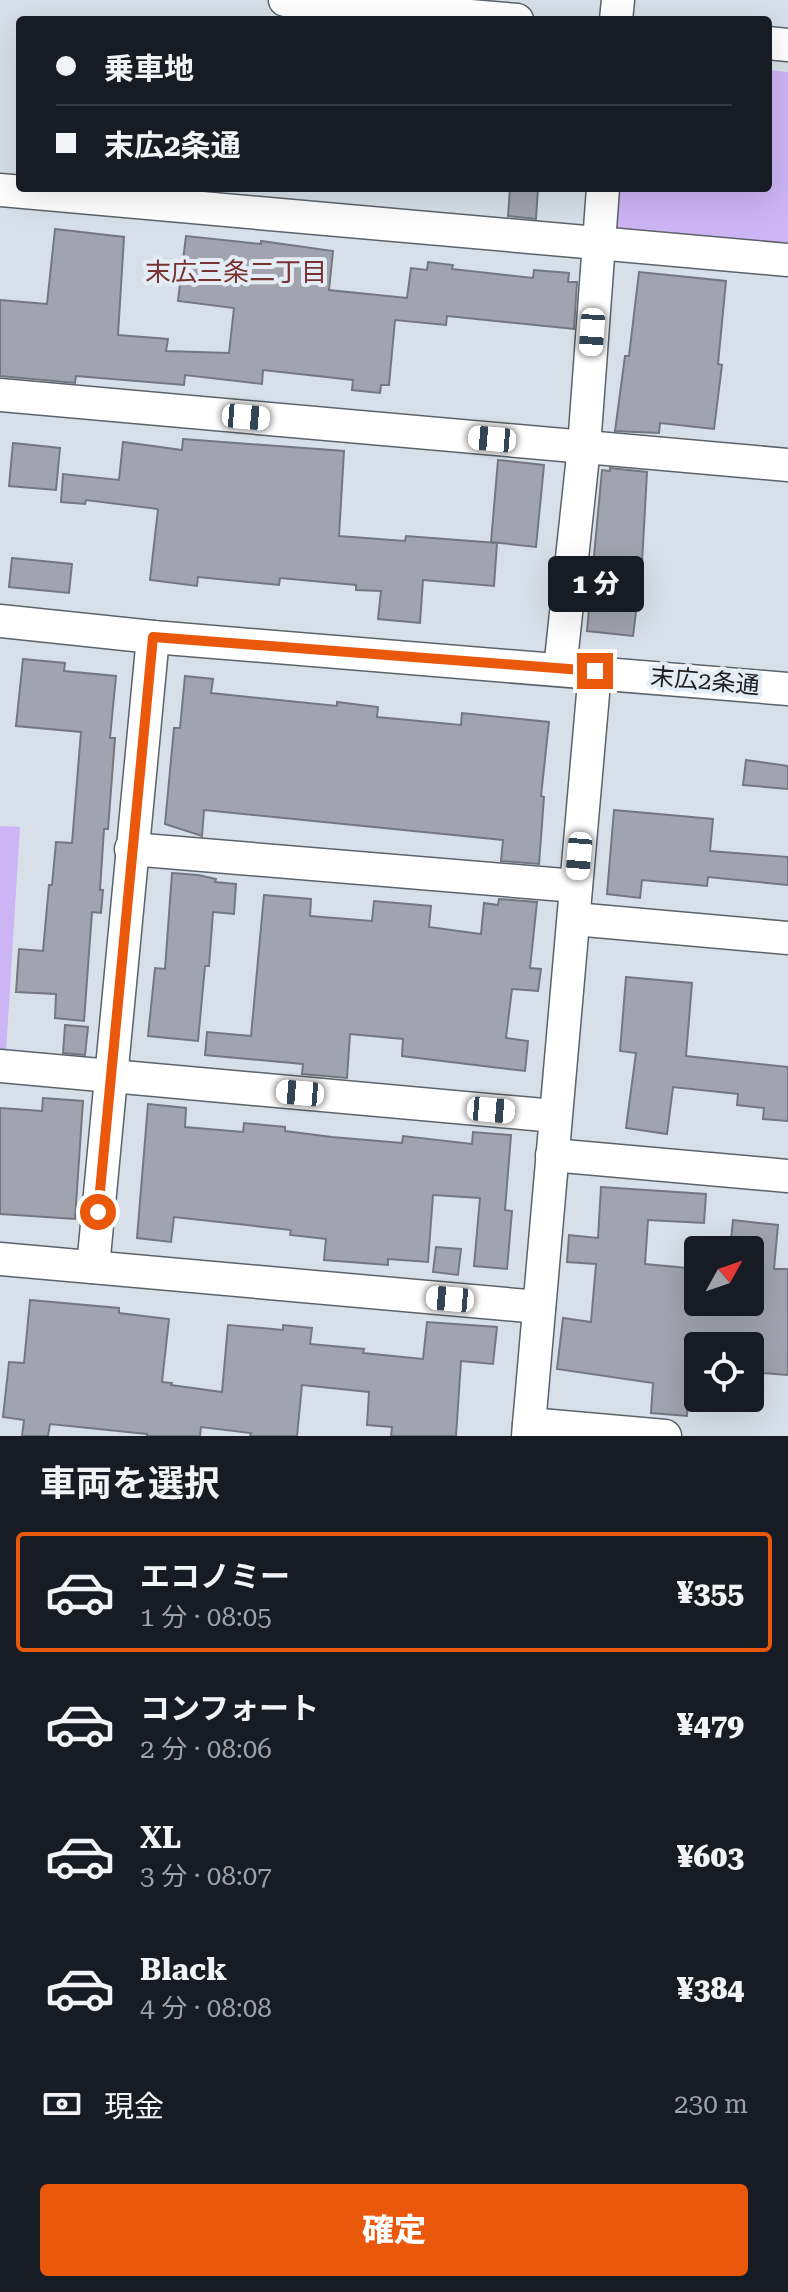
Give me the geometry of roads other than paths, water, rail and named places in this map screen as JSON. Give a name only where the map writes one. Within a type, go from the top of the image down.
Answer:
[{"type":"street","points":[[285,0],[471,16]]},
{"type":"street","points":[[22,192],[788,260]]},
{"type":"street","points":[[560,669],[584,447],[603,192]]},
{"type":"street","points":[[0,395],[788,465]]},
{"type":"street","name":"末広2条通","points":[[0,621],[153,637],[788,689]]},
{"type":"street","points":[[93,1267],[153,637]]},
{"type":"street","points":[[595,671],[528,1430],[665,1436]]},
{"type":"street","points":[[131,849],[576,886]]},
{"type":"street","points":[[574,919],[788,938]]},
{"type":"street","points":[[0,1066],[555,1116]]},
{"type":"street","points":[[552,1155],[788,1176]]},
{"type":"street","points":[[0,1259],[539,1307]]},
{"type":"district","name":"末広三条二丁目","points":[[236,272]]}]
